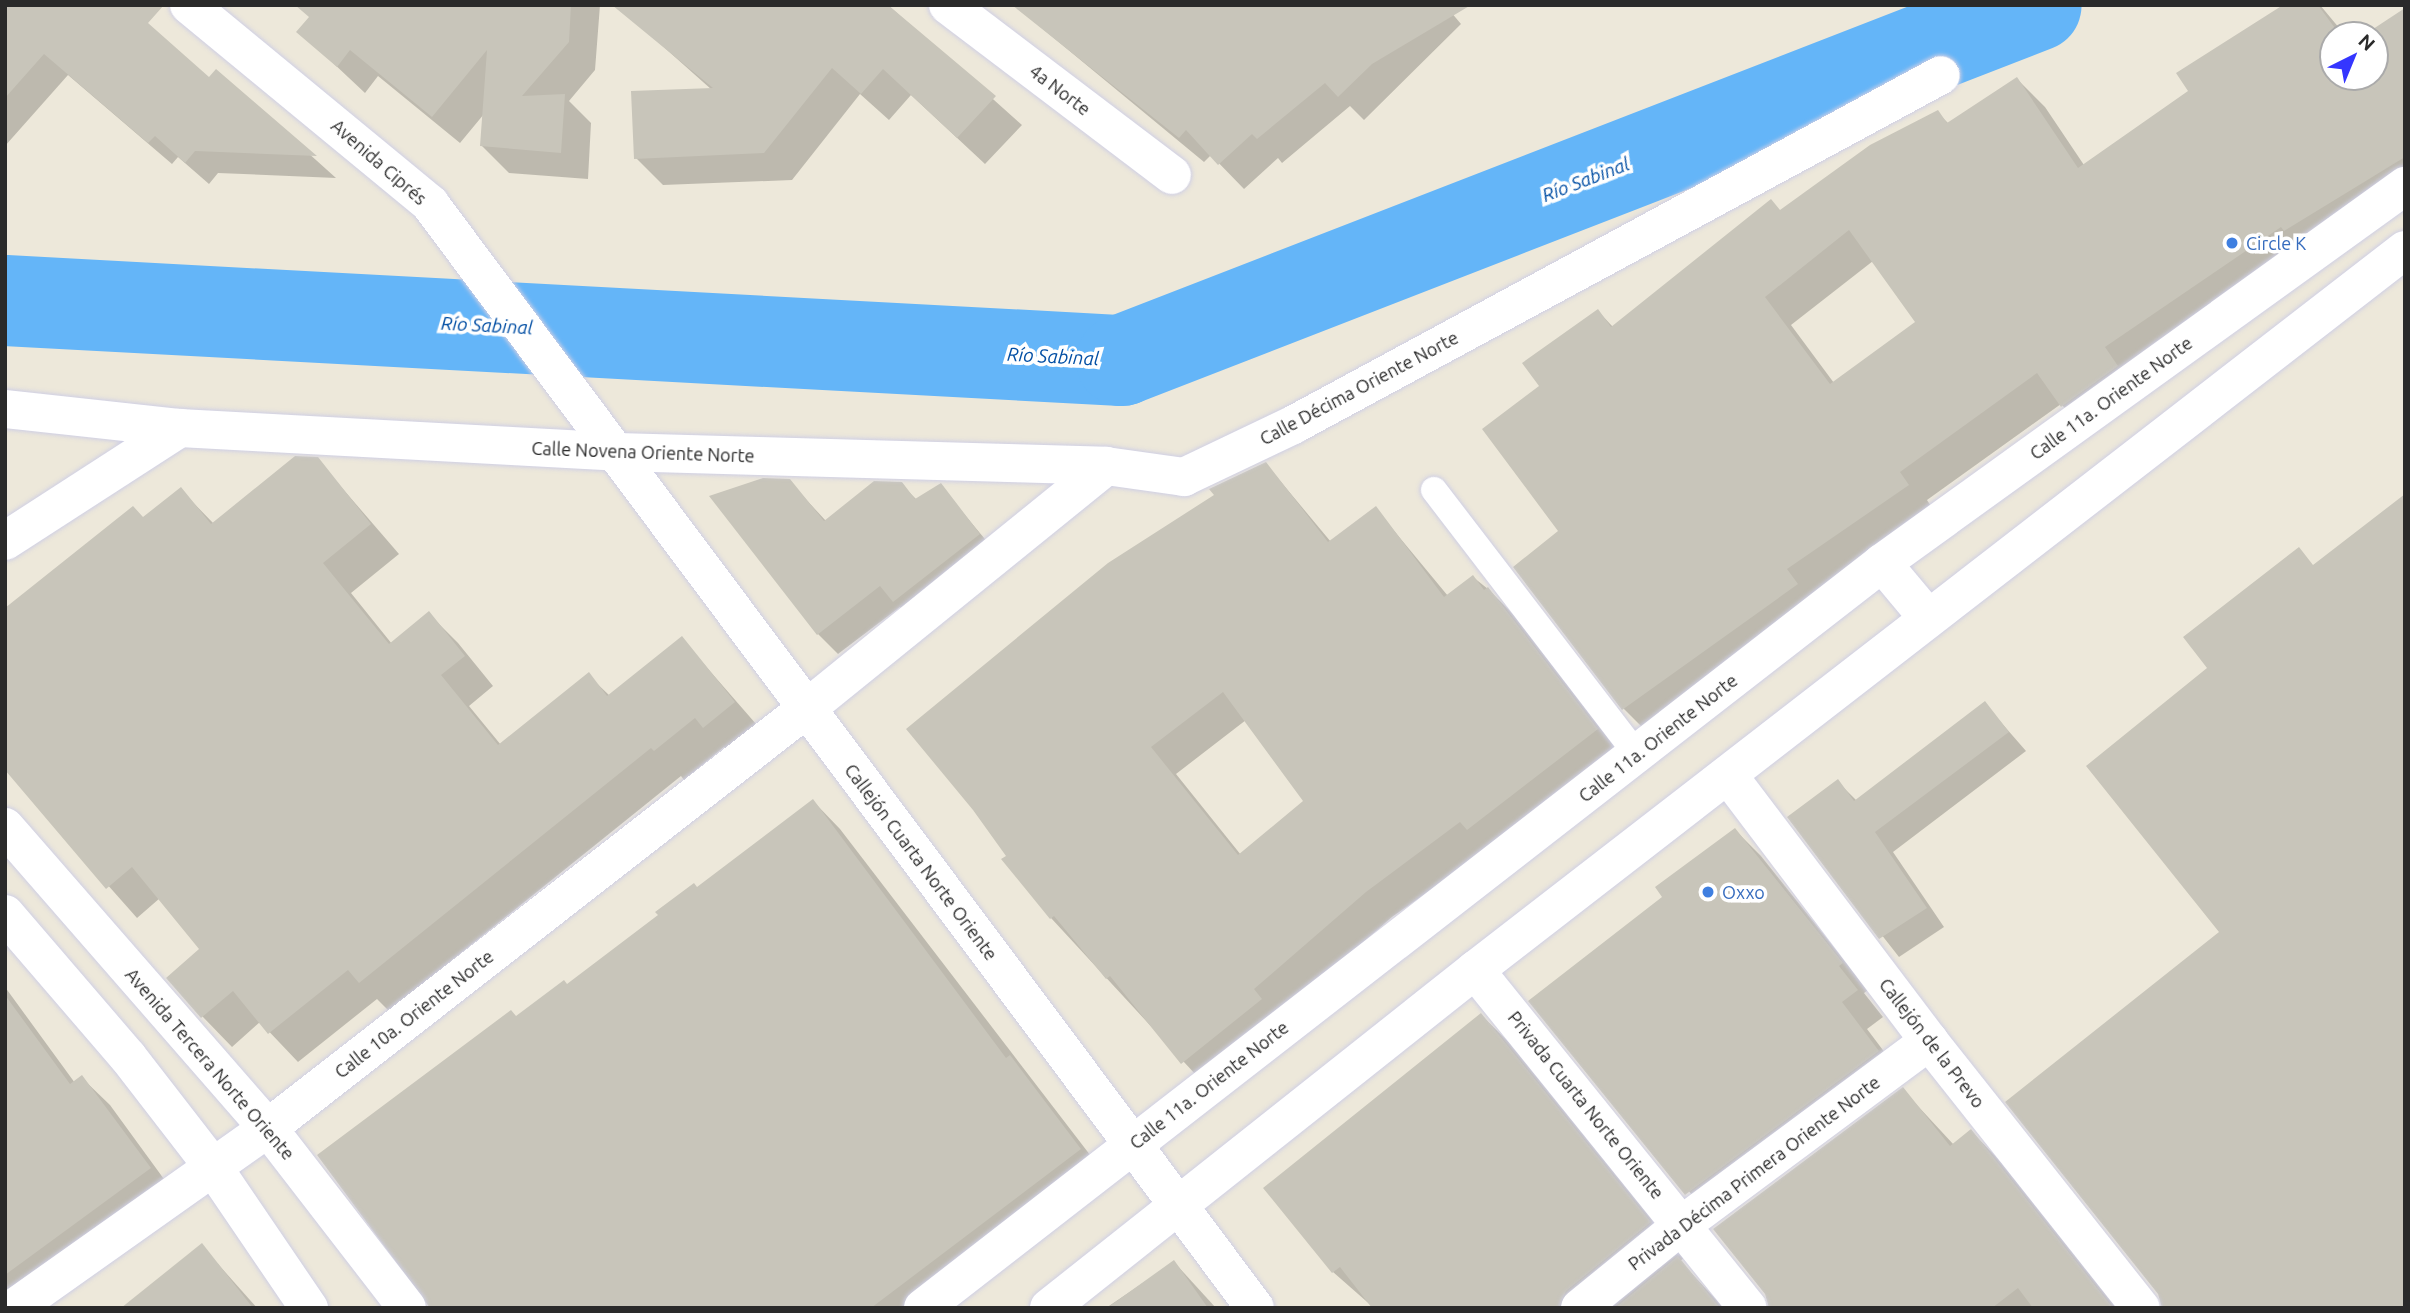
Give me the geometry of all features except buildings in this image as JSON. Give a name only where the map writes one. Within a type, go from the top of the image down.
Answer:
[{"type":"street","name":"Avenida Ciprés","points":[[188,5],[430,204],[590,415]]},
{"type":"street","name":"4a Norte","points":[[948,5],[1172,175]]},
{"type":"street","name":"Calle Décima Oriente Norte","points":[[1106,466],[1184,477],[1293,425],[1941,75]]},
{"type":"street","name":"Calle 11a. Oriente Norte","points":[[923,1308],[1882,563],[2405,186]]},
{"type":"street","points":[[1049,1308],[1180,1207],[1475,970],[2405,250]]},
{"type":"street","name":"Calle Novena Oriente Norte","points":[[5,409],[180,428],[617,452],[1106,466]]},
{"type":"street","name":"Callejón Cuarta Norte Oriente","points":[[590,415],[806,709],[1255,1308]]},
{"type":"street","points":[[5,541],[180,428]]},
{"type":"street","points":[[806,709],[1106,466]]},
{"type":"street","points":[[1882,563],[1928,618]]},
{"type":"street","name":"Calle 10a. Oriente Norte","points":[[14,1308],[268,1128],[806,709]]},
{"type":"street","name":"Callejón de la Prevo","points":[[1728,775],[1929,1041],[2141,1308]]},
{"type":"street","name":"Avenida Tercera Norte Oriente","points":[[5,827],[268,1128],[407,1308]]},
{"type":"street","points":[[5,914],[128,1057],[213,1167],[309,1308]]},
{"type":"street","name":"Privada Cuarta Norte Oriente","points":[[1475,970],[1684,1224],[1748,1308]]},
{"type":"street","name":"Privada Décima Primera Oriente Norte","points":[[1580,1308],[1684,1224],[1929,1041]]},
{"type":"lane","points":[[1434,490],[1637,755]]},
{"type":"waterway","name":"Río Sabinal","points":[[5,300],[1121,360],[2036,5]]},
{"type":"place","name":"Circle K","points":[[2232,243]]},
{"type":"place","name":"Oxxo","points":[[1708,892]]}]
